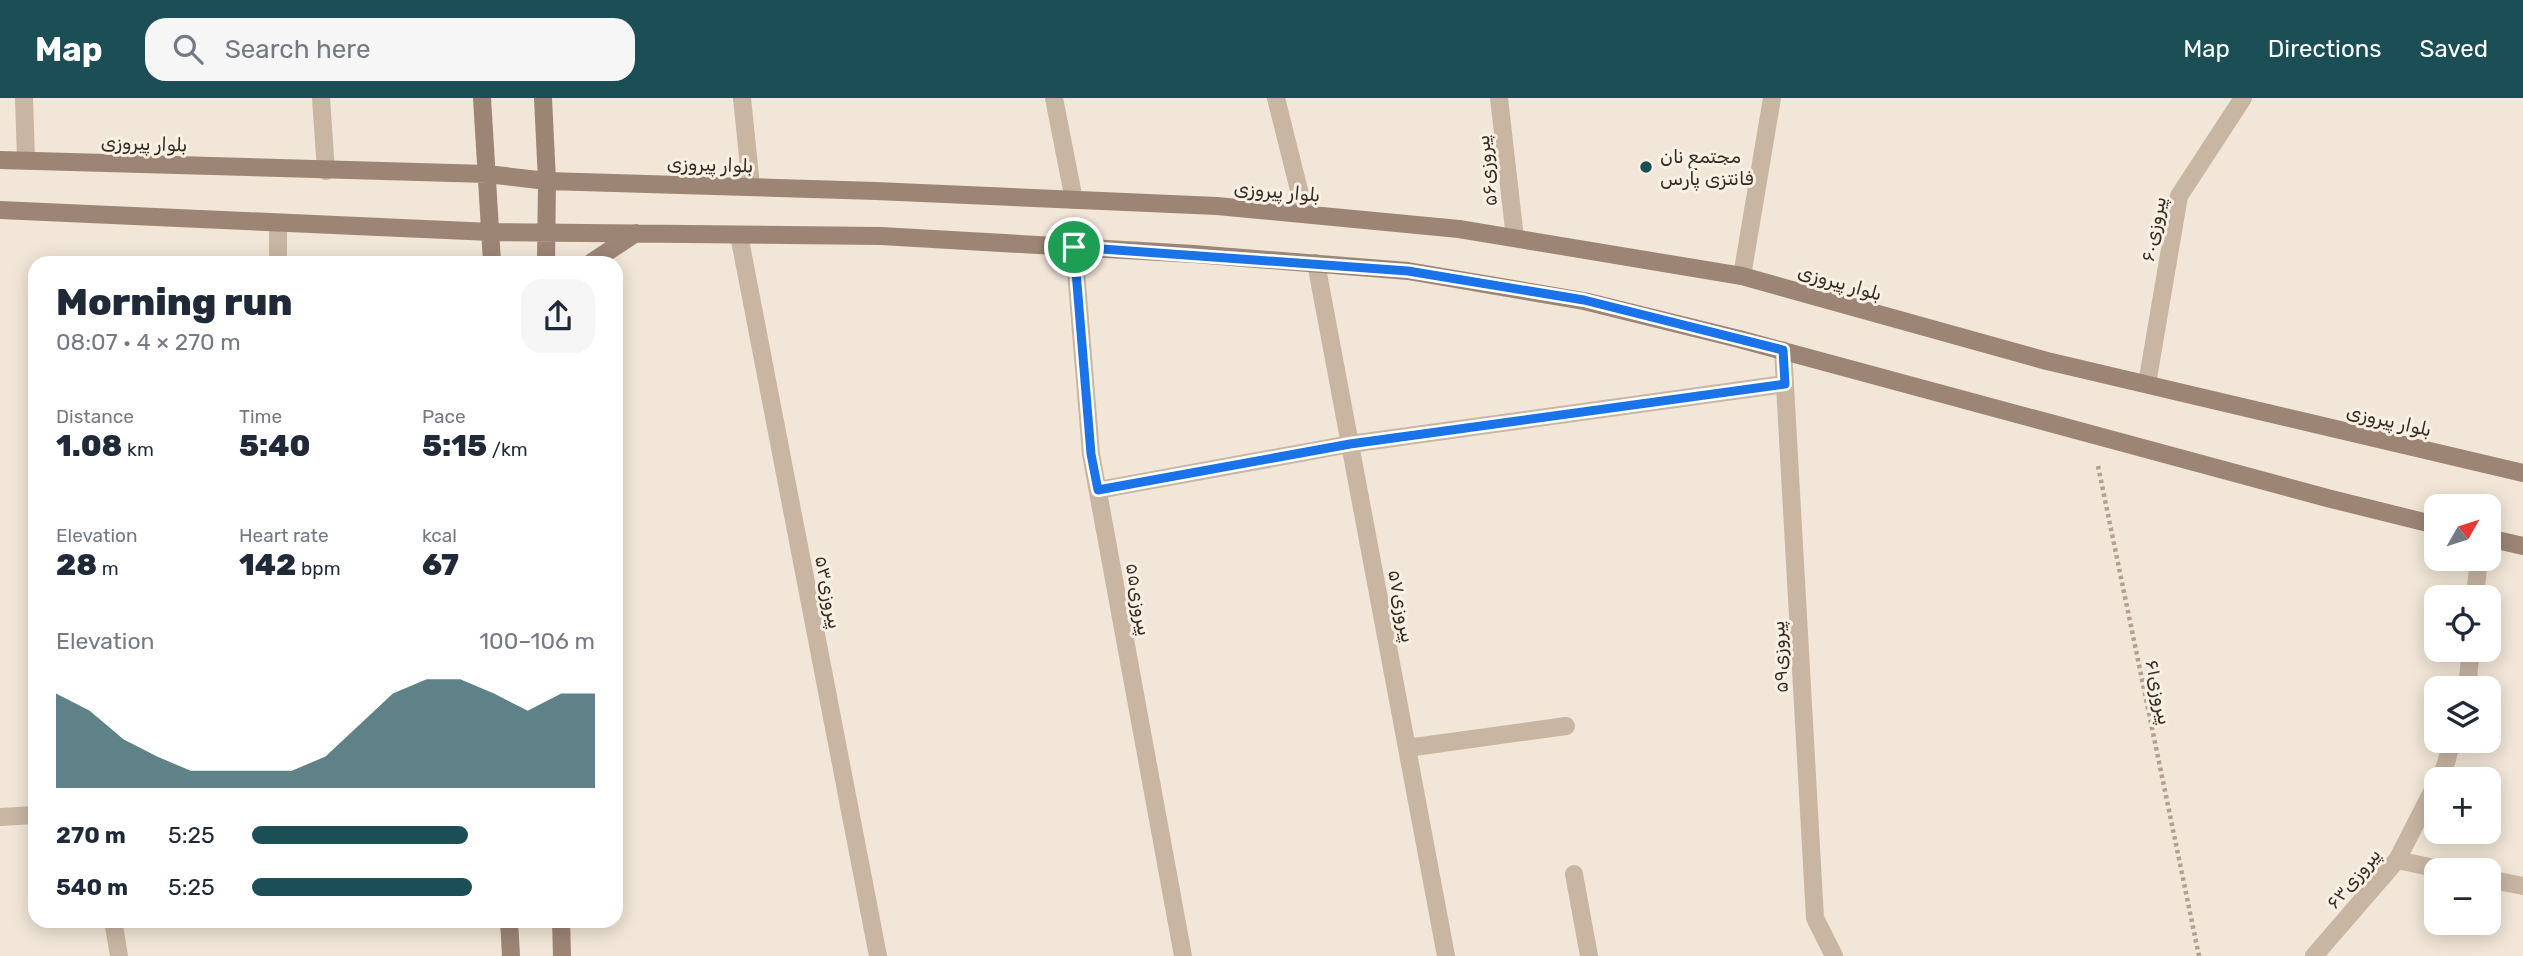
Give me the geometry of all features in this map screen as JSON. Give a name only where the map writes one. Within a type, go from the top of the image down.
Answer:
[{"type":"street","points":[[23,98],[26,160]]},
{"type":"street","points":[[321,98],[327,171]]},
{"type":"street","points":[[482,98],[492,256]]},
{"type":"street","points":[[543,98],[547,181],[546,256]]},
{"type":"street","points":[[742,98],[751,186]]},
{"type":"street","points":[[1054,98],[1074,200]]},
{"type":"street","points":[[1276,98],[1305,214]]},
{"type":"street","name":"پیروزی۵۶","points":[[1499,98],[1515,238]]},
{"type":"street","points":[[1742,276],[1772,98]]},
{"type":"street","name":"پیروزی۶۰","points":[[2147,384],[2179,196],[2243,98]]},
{"type":"street","name":"بلوار پیروزی","points":[[0,160],[487,174],[547,181],[751,186],[1217,206],[1459,229],[1742,276],[2048,361],[2523,473]]},
{"type":"street","points":[[0,211],[491,232],[881,236],[1408,271],[1584,300],[1783,350],[2424,522]]},
{"type":"street","points":[[278,223],[278,256]]},
{"type":"street","points":[[601,256],[636,233]]},
{"type":"street","name":"پیروزی۵۳","points":[[739,235],[877,956]]},
{"type":"street","name":"پیروزی۵۵","points":[[1074,247],[1091,454],[1184,956]]},
{"type":"street","name":"پیروزی۵۷","points":[[1316,263],[1446,956]]},
{"type":"street","name":"پیروزی۵۹","points":[[1783,350],[1815,918],[1834,956]]},
{"type":"street","points":[[1098,490],[1350,444],[1785,384]]},
{"type":"street","points":[[2501,541],[2523,546]]},
{"type":"street","points":[[1407,748],[1566,726]]},
{"type":"street","name":"پیروزی۶۳","points":[[2314,956],[2397,860],[2424,807]]},
{"type":"street","points":[[0,817],[28,816]]},
{"type":"street","points":[[2397,860],[2424,866]]},
{"type":"street","points":[[1574,874],[1589,956]]},
{"type":"street","points":[[2501,882],[2523,886]]},
{"type":"street","points":[[114,928],[119,956]]},
{"type":"street","points":[[509,928],[511,956]]},
{"type":"street","points":[[561,928],[562,956]]},
{"type":"path","name":"پیروزی۶۱","points":[[2091,434],[2199,956]]},
{"type":"place","name":"مجتمع نان فانتزی پارس","points":[[1646,167]]},
{"type":"route","points":[[1074,247],[1408,271],[1584,300],[1783,350],[1785,384],[1350,444],[1098,490],[1091,454],[1074,247]]}]
